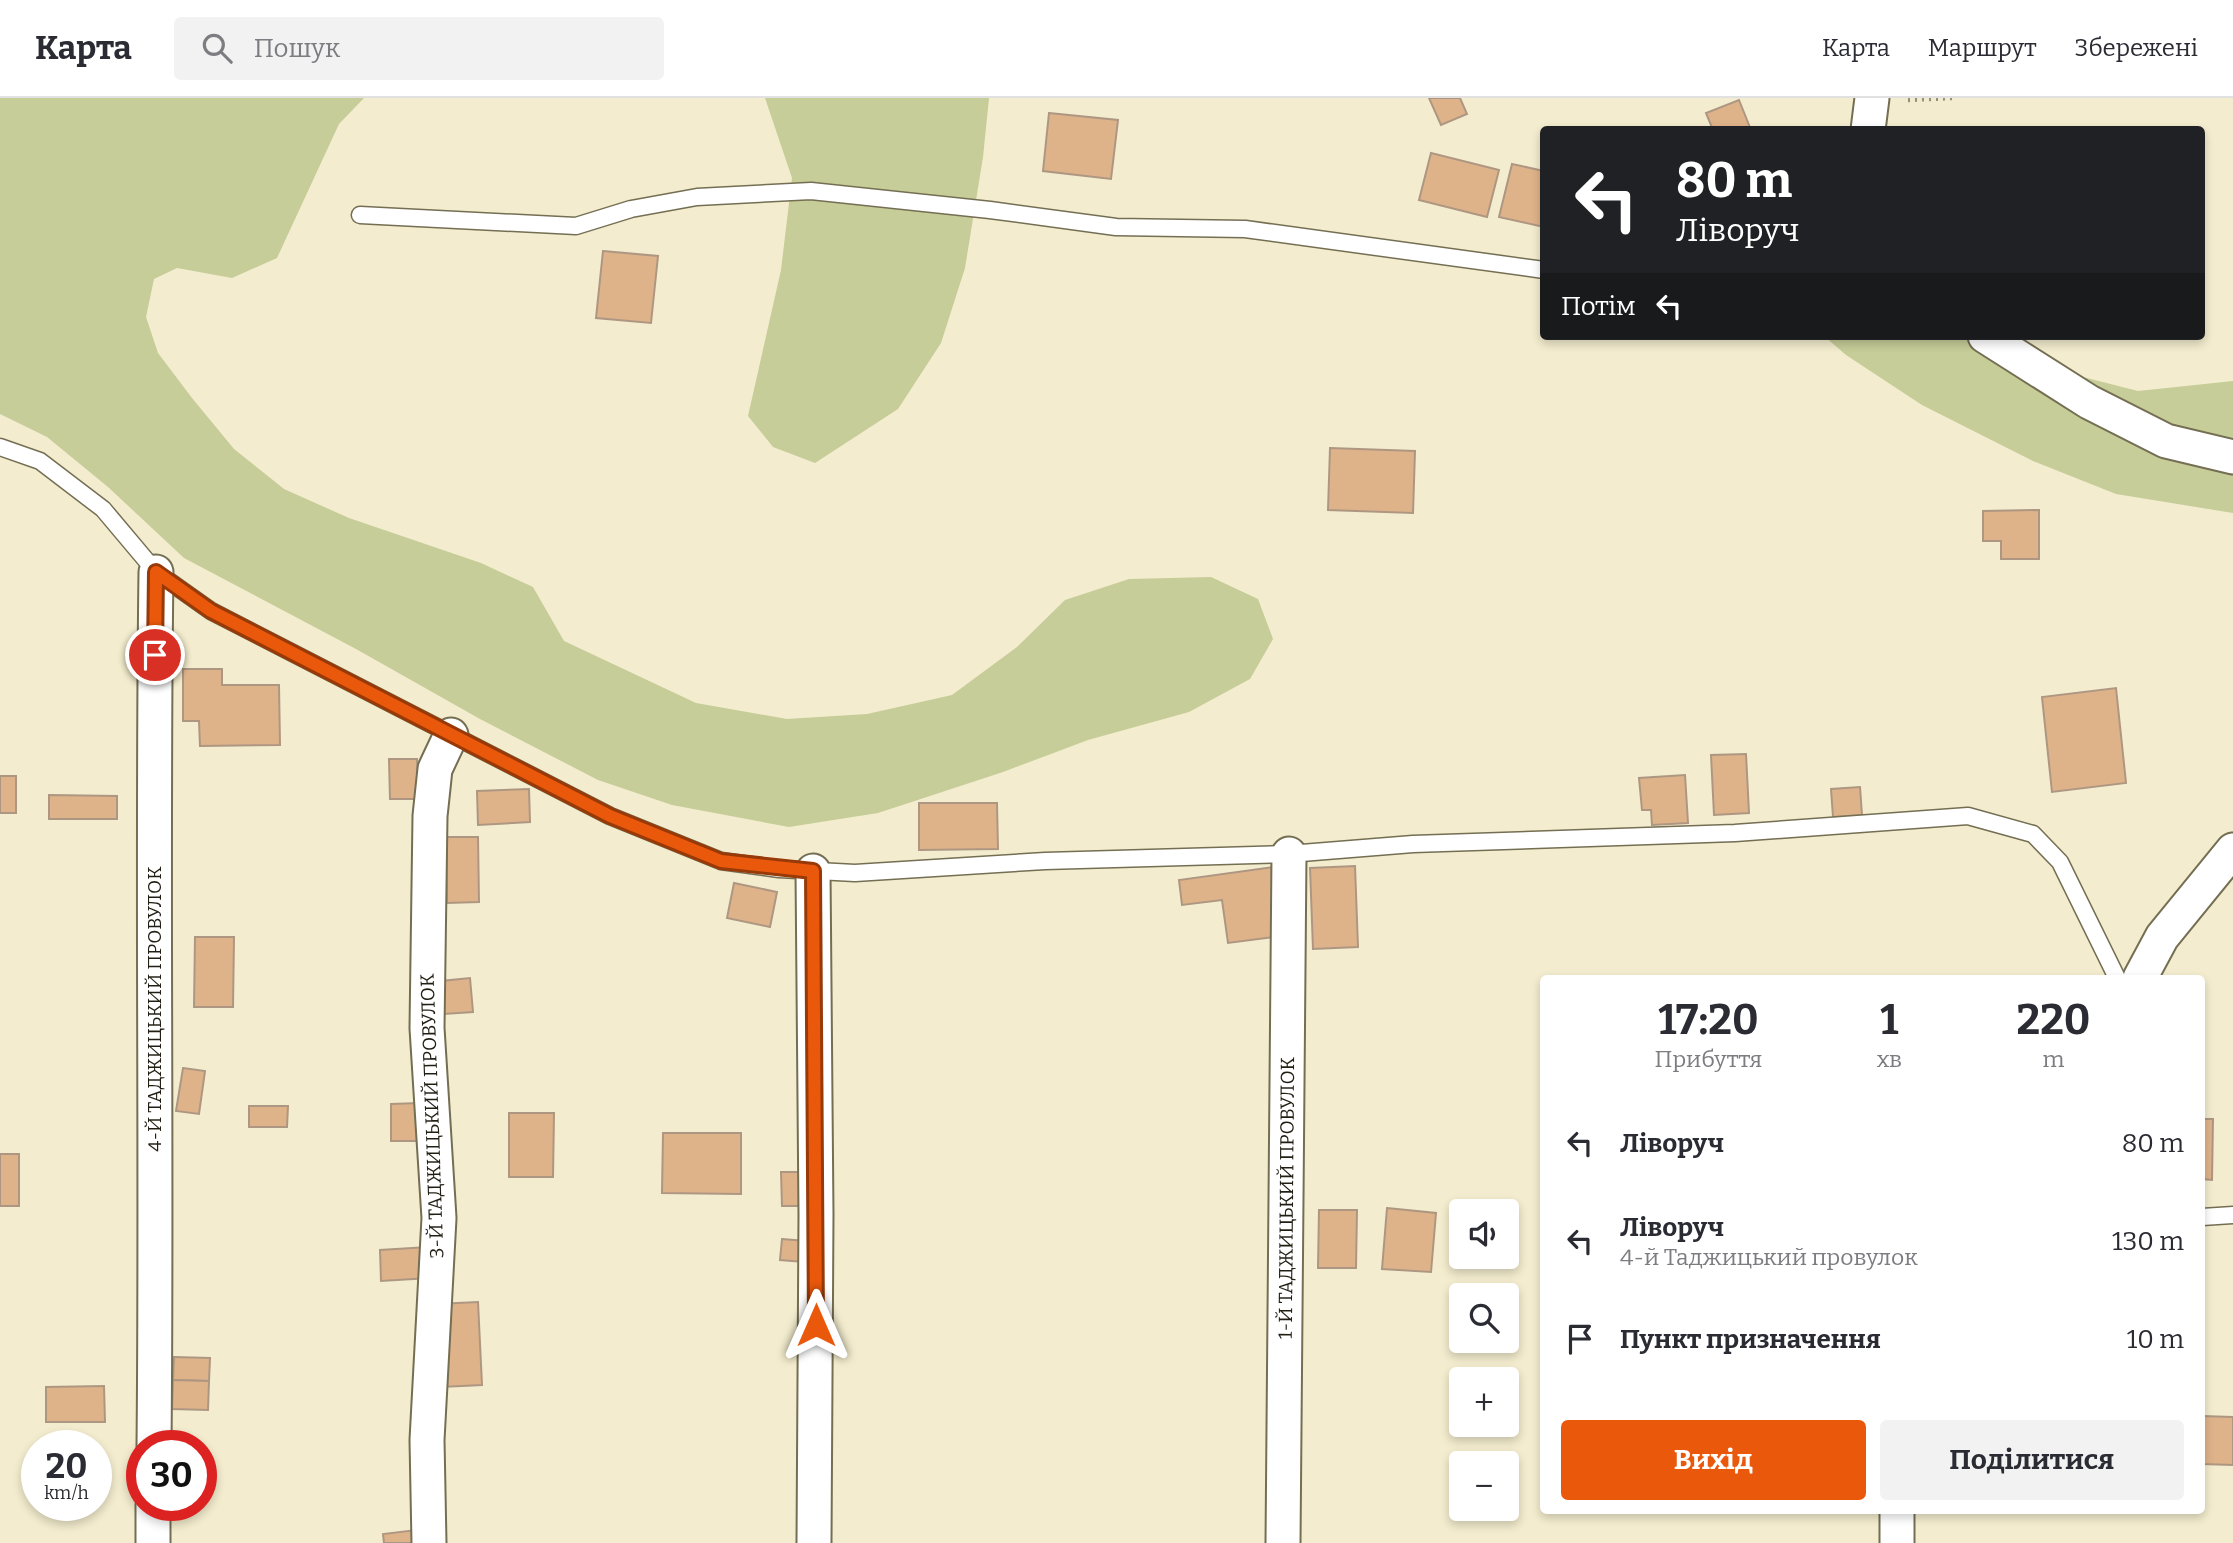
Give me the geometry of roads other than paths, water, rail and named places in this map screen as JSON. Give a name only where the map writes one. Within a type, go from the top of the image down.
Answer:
[{"type":"street","points":[[1991,340],[2089,402],[2166,441],[2233,457]]},
{"type":"street","name":"4-Й ТАДЖИЦЬКИЙ ПРОВУЛОК","points":[[154,1430],[156,1235],[153,821],[156,572]]},
{"type":"street","name":"3-Й ТАДЖИЦЬКИЙ ПРОВУЛОК","points":[[429,1543],[427,1440],[439,1218],[427,1028],[430,816],[435,769],[451,734]]},
{"type":"street","points":[[2142,975],[2162,937],[2233,850]]},
{"type":"street","name":"1-Й ТАДЖИЦЬКИЙ ПРОВУЛОК","points":[[1283,1543],[1289,854]]},
{"type":"street","points":[[813,871],[816,1215],[814,1543]]},
{"type":"street","points":[[1897,1514],[1897,1543]]},
{"type":"street","points":[[153,1521],[153,1543]]},
{"type":"lane","points":[[360,215],[576,226],[631,209],[697,197],[811,191],[990,209],[1116,227],[1245,229],[1540,269]]},
{"type":"lane","points":[[0,447],[40,461],[103,509],[156,572],[211,611],[610,816],[721,861],[855,873],[1045,861],[1289,854],[1413,844],[1735,833],[1968,816],[2033,834],[2060,862],[2116,975]]},
{"type":"lane","points":[[2205,1217],[2233,1215]]}]
